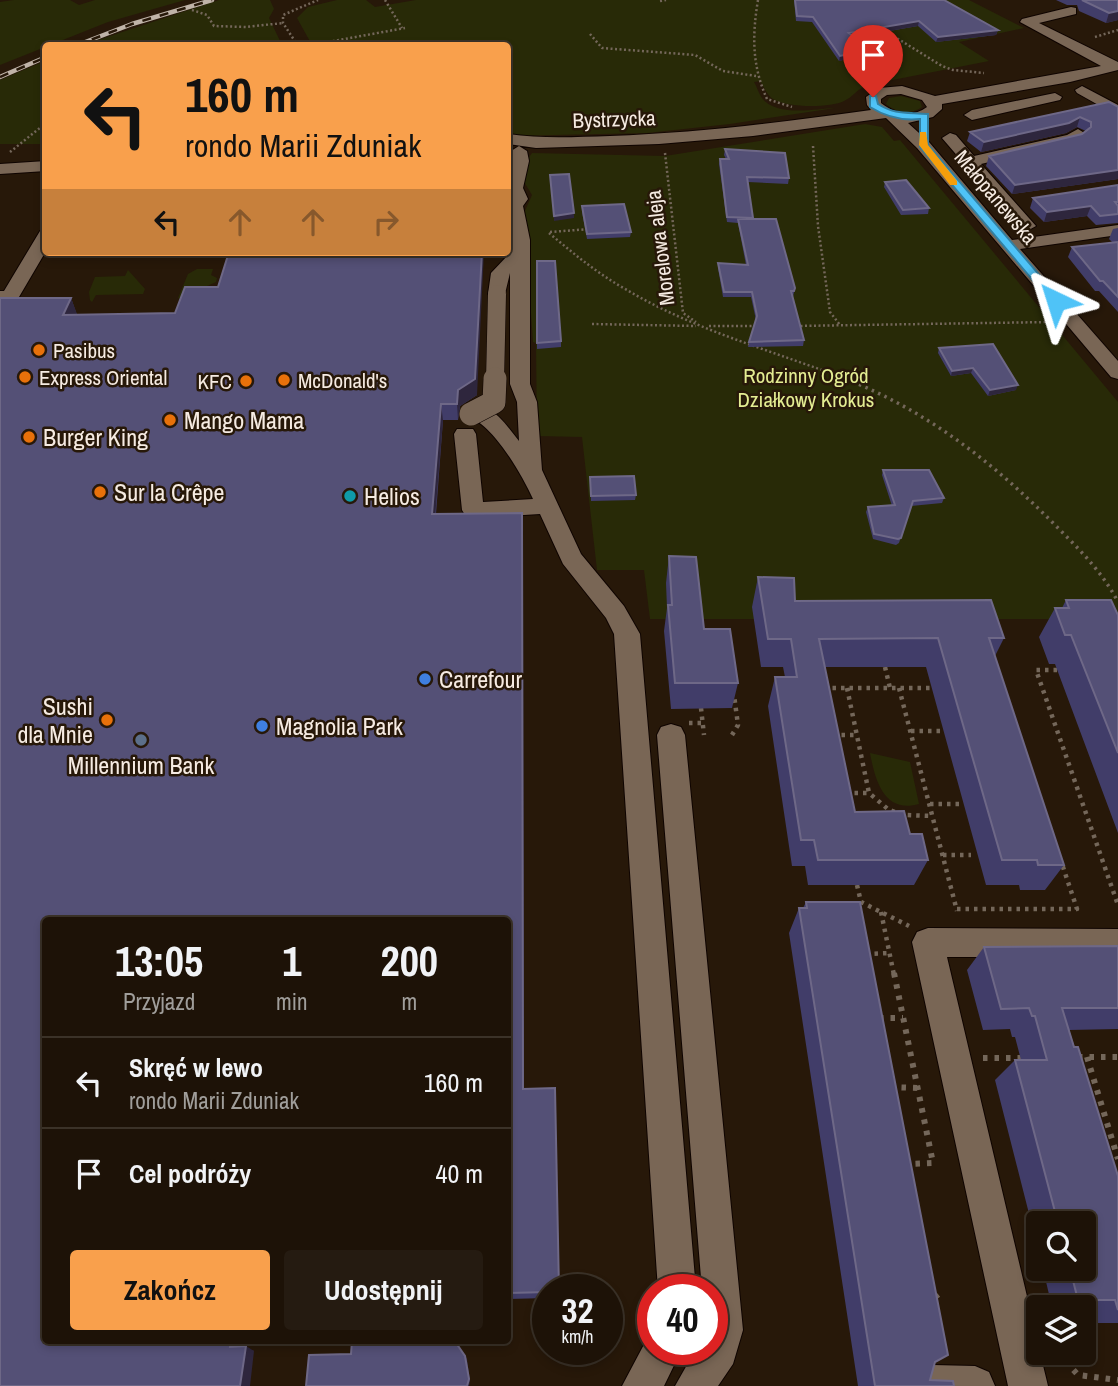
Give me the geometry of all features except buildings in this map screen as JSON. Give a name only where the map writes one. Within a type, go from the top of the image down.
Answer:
[{"type":"street","points":[[1071,11],[1027,22],[1117,71]]},
{"type":"street","points":[[972,115],[1082,90],[1117,71]]},
{"type":"street","points":[[924,116],[934,109],[933,101],[1117,71]]},
{"type":"street","points":[[1082,90],[1118,111]]},
{"type":"street","name":"Bystrzycka","points":[[722,132],[746,125],[844,110],[872,102],[873,97],[884,91],[920,93],[933,101]]},
{"type":"street","name":"Małopanewska","points":[[872,102],[923,145],[1118,373]]},
{"type":"street","name":"Bystrzycka","points":[[511,152],[536,143],[659,139],[753,131],[887,114],[908,118],[924,116]]},
{"type":"street","name":"Małopanewska","points":[[923,145],[924,116]]},
{"type":"street","points":[[970,162],[1072,138],[1078,134]]},
{"type":"street","points":[[950,138],[1027,226]]},
{"type":"street","points":[[5,153],[42,152]]},
{"type":"street","points":[[511,153],[521,161],[511,186],[520,199],[511,209],[521,240],[520,381],[527,402],[531,470]]},
{"type":"street","points":[[0,169],[42,166]]},
{"type":"street","points":[[1006,203],[1034,201]]},
{"type":"street","points":[[1008,246],[1118,230]]},
{"type":"street","points":[[511,241],[519,254]]},
{"type":"street","points":[[0,297],[10,297],[42,242]]},
{"type":"street","points":[[470,420],[494,402],[500,273],[519,254]]},
{"type":"street","points":[[470,420],[520,381]]},
{"type":"street","points":[[514,452],[511,406],[520,381]]},
{"type":"street","points":[[470,420],[486,415],[531,470],[571,558],[615,612],[627,634],[676,1274]]},
{"type":"street","points":[[470,420],[472,510],[548,506]]},
{"type":"street","points":[[671,735],[724,1330],[719,1350],[695,1386]]},
{"type":"street","points":[[1028,1386],[928,942],[1118,943]]},
{"type":"street","points":[[642,1386],[654,1365]]},
{"type":"street","points":[[933,1385],[975,1386]]},
{"type":"path","points":[[296,42],[284,23],[283,15],[318,0]]},
{"type":"path","points":[[328,42],[404,28],[385,0]]},
{"type":"path","points":[[660,1],[666,0]]},
{"type":"path","points":[[758,0],[752,33],[756,76],[770,101],[799,108]]},
{"type":"path","points":[[192,10],[207,15],[214,26],[246,27],[284,23]]},
{"type":"path","points":[[879,27],[953,70],[992,72]]},
{"type":"path","points":[[590,34],[602,48],[681,52],[695,55],[711,67],[723,71],[756,76]]},
{"type":"path","points":[[5,153],[42,126]]},
{"type":"path","points":[[813,146],[818,226],[830,312],[840,325]]},
{"type":"path","name":"Morelowa aleja","points":[[665,156],[683,313],[703,326]]},
{"type":"path","points":[[597,229],[550,233],[574,258],[596,273],[670,314],[842,378],[900,403],[957,437],[1014,481],[1091,564],[1118,603]]},
{"type":"path","points":[[785,326],[975,325],[1072,319]]},
{"type":"path","points":[[592,324],[772,326]]},
{"type":"path","points":[[885,667],[890,688]]},
{"type":"path","points":[[1057,670],[1036,670],[1118,905]]},
{"type":"path","points":[[824,678],[825,688],[946,688]]},
{"type":"path","points":[[732,735],[738,725],[733,687]]},
{"type":"path","points":[[847,688],[869,793],[889,810],[905,815],[933,816]]},
{"type":"path","points":[[899,688],[965,942]]},
{"type":"path","points":[[701,708],[704,735]]},
{"type":"path","points":[[911,731],[943,731]]},
{"type":"path","points":[[824,734],[857,735]]},
{"type":"path","points":[[835,793],[869,793]]},
{"type":"path","points":[[930,804],[963,804]]},
{"type":"path","points":[[957,909],[1077,909],[1058,854]]},
{"type":"path","points":[[943,855],[971,855]]},
{"type":"path","points":[[858,885],[861,902],[920,933],[928,942]]},
{"type":"path","points":[[881,912],[933,1163],[904,1164],[910,1177]]},
{"type":"path","points":[[854,954],[890,953]]},
{"type":"path","points":[[865,1018],[903,1018]]},
{"type":"path","points":[[1069,1057],[1118,1057]]},
{"type":"path","points":[[1087,1057],[1118,1159]]},
{"type":"path","points":[[972,1059],[1027,1058]]},
{"type":"path","points":[[878,1087],[917,1088]]},
{"type":"path","points":[[1099,1135],[1111,1135]]},
{"type":"path","points":[[931,1291],[941,1303]]},
{"type":"path","points":[[1069,1365],[1078,1375],[1118,1380]]},
{"type":"green space","points":[[70,0],[79,5],[95,0],[185,0],[108,22],[58,42],[42,42],[42,48],[0,65],[0,2]]},
{"type":"green space","points":[[219,0],[270,0],[274,9],[269,18],[281,42],[92,42]]},
{"type":"green space","points":[[337,0],[366,0],[375,7],[416,0],[969,0],[1024,28],[959,42],[989,61],[867,85],[847,99],[829,105],[808,106],[779,102],[769,95],[760,81],[754,82],[762,98],[777,108],[835,108],[647,133],[511,136],[511,42],[310,42],[297,18],[308,7]]},
{"type":"green space","points":[[42,62],[42,144],[0,144],[0,80]]},
{"type":"green space","points":[[901,96],[920,101],[922,107],[904,112],[886,104],[889,98]]},
{"type":"green space","name":"Rodzinny Ogród Działkowy Krokus","points":[[865,124],[882,127],[894,141],[900,140],[1118,402],[1118,619],[650,619],[644,570],[597,570],[582,437],[537,436],[536,343],[533,342],[524,213],[532,195],[523,180],[525,163],[532,153],[665,156]]},
{"type":"green space","points":[[197,269],[213,269],[211,275],[217,278],[216,282],[207,286],[205,294],[189,301],[178,298],[188,274]]},
{"type":"green space","points":[[128,270],[145,289],[143,294],[96,295],[92,302],[90,300],[89,292],[95,277],[125,276]]},
{"type":"green space","points":[[870,753],[910,762],[919,804],[907,806],[889,799],[878,784]]},
{"type":"railway","points":[[85,42],[132,24],[212,0]]},
{"type":"railway","points":[[0,77],[42,59]]},
{"type":"slow traffic","points":[[923,134],[923,145],[953,183]]},
{"type":"place","name":"Pasibus","points":[[39,350]]},
{"type":"place","name":"Express Oriental","points":[[25,377]]},
{"type":"place","name":"McDonald's","points":[[284,380]]},
{"type":"place","name":"KFC","points":[[246,381]]},
{"type":"place","name":"Mango Mama","points":[[170,420]]},
{"type":"place","name":"Burger King","points":[[29,437]]},
{"type":"place","name":"Sur la Crêpe","points":[[100,492]]},
{"type":"place","name":"Helios","points":[[350,496]]},
{"type":"place","name":"Carrefour","points":[[425,679]]},
{"type":"place","name":"Sushi dla Mnie","points":[[107,720]]},
{"type":"place","name":"Magnolia Park","points":[[262,726]]},
{"type":"place","name":"Millennium Bank","points":[[141,740]]},
{"type":"route","points":[[873,97],[874,106],[887,114],[908,118],[924,116],[923,145],[1056,301]]}]
